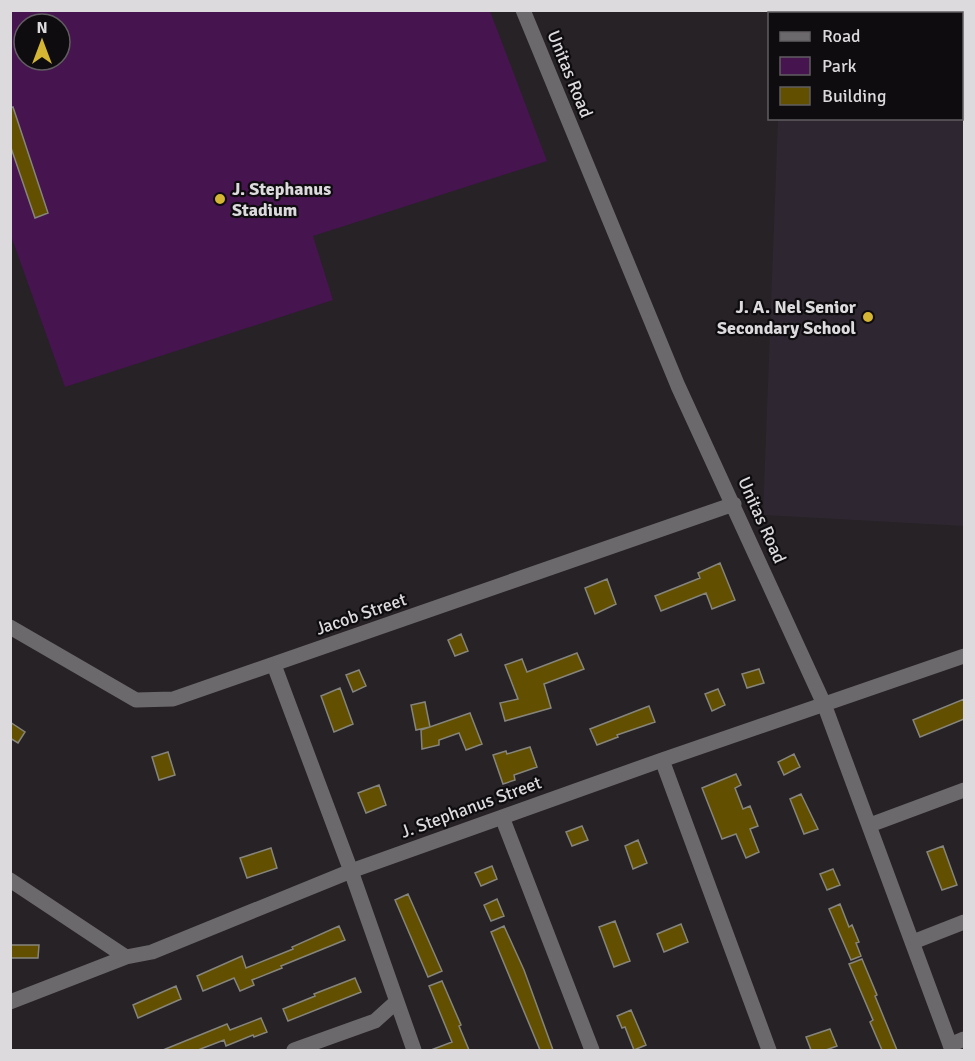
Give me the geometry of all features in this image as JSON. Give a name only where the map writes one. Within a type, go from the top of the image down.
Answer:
[{"type":"street","name":"Unitas Road","points":[[523,10],[678,386],[824,704],[913,942],[956,1045]]},
{"type":"street","name":"Jacob Street","points":[[10,627],[136,700],[173,699],[734,504]]},
{"type":"street","name":"J. Stephanus Street","points":[[10,1002],[126,957],[152,952],[351,871],[662,760],[964,656]]},
{"type":"street","points":[[274,665],[351,871],[414,1050]]},
{"type":"street","points":[[662,760],[769,1050]]},
{"type":"street","points":[[870,825],[964,790]]},
{"type":"street","points":[[502,817],[592,1050]]},
{"type":"street","points":[[10,880],[126,957]]},
{"type":"street","points":[[913,942],[964,922]]},
{"type":"street","points":[[294,1050],[375,1021],[396,1002]]},
{"type":"shaded area","name":"J. A. Nel Senior Secondary School","points":[[964,11],[964,526],[763,515],[778,120],[963,120],[963,12],[783,12]]},
{"type":"green space","name":"J. Stephanus Stadium","points":[[11,11],[490,11],[547,161],[313,236],[333,300],[65,387],[11,236]]},
{"type":"building","points":[[13,107],[48,213],[35,218],[10,145],[10,108]]},
{"type":"building","points":[[720,563],[735,600],[712,609],[706,593],[661,611],[655,596],[700,578],[698,573]]},
{"type":"building","points":[[607,579],[616,604],[595,614],[585,588]]},
{"type":"building","points":[[461,634],[468,651],[455,656],[448,640]]},
{"type":"building","points":[[577,653],[584,669],[544,684],[551,708],[505,721],[500,703],[518,699],[505,665],[522,659],[527,672]]},
{"type":"building","points":[[759,669],[764,683],[747,688],[742,674]]},
{"type":"building","points":[[359,670],[366,686],[353,692],[346,675]]},
{"type":"building","points":[[340,688],[353,724],[334,732],[321,696]]},
{"type":"building","points":[[718,689],[725,705],[712,711],[705,694]]},
{"type":"building","points":[[964,699],[964,719],[920,737],[913,720]]},
{"type":"building","points":[[425,702],[430,727],[416,730],[411,705]]},
{"type":"building","points":[[649,706],[655,722],[617,735],[618,737],[597,745],[590,729]]},
{"type":"building","points":[[470,713],[482,744],[466,750],[459,733],[439,740],[439,745],[422,749],[421,730]]},
{"type":"building","points":[[10,722],[25,732],[18,743],[10,738]]},
{"type":"building","points":[[530,747],[537,767],[514,775],[515,780],[503,784],[493,755],[506,751],[507,754]]},
{"type":"building","points":[[168,752],[175,775],[159,780],[152,757]]},
{"type":"building","points":[[794,754],[800,767],[784,775],[778,762]]},
{"type":"building","points":[[736,774],[741,785],[735,788],[743,809],[750,806],[758,826],[750,829],[759,852],[746,858],[736,834],[722,839],[702,788]]},
{"type":"building","points":[[379,785],[386,805],[366,813],[358,793]]},
{"type":"building","points":[[801,794],[818,829],[804,834],[790,799]]},
{"type":"building","points":[[582,826],[588,840],[572,846],[566,832]]},
{"type":"building","points":[[638,840],[647,863],[633,869],[625,846]]},
{"type":"building","points":[[943,846],[957,885],[942,890],[927,852]]},
{"type":"building","points":[[271,848],[277,868],[247,878],[240,858]]},
{"type":"building","points":[[492,866],[497,879],[481,886],[475,873]]},
{"type":"building","points":[[833,869],[840,885],[827,890],[820,874]]},
{"type":"building","points":[[408,894],[442,971],[428,977],[395,900]]},
{"type":"building","points":[[497,899],[504,916],[491,921],[484,905]]},
{"type":"building","points":[[840,904],[849,927],[852,925],[859,942],[856,943],[861,956],[851,960],[829,909]]},
{"type":"building","points":[[615,921],[630,961],[614,967],[599,927]]},
{"type":"building","points":[[681,924],[688,942],[664,952],[657,934]]},
{"type":"building","points":[[339,926],[345,940],[252,980],[254,985],[240,991],[234,978],[203,991],[197,976],[242,956],[246,968],[293,949],[292,947]]},
{"type":"building","points":[[504,926],[524,970],[553,1050],[540,1050],[491,932]]},
{"type":"building","points":[[10,945],[39,945],[38,958],[10,958]]},
{"type":"building","points":[[862,959],[897,1050],[882,1050],[870,1022],[873,1020],[849,964]]},
{"type":"building","points":[[355,978],[361,992],[288,1021],[283,1009]]},
{"type":"building","points":[[442,981],[469,1050],[431,1050],[452,1042],[429,986]]},
{"type":"building","points":[[176,986],[181,999],[138,1018],[133,1005]]},
{"type":"building","points":[[631,1010],[646,1045],[634,1050],[625,1027],[622,1028],[617,1016]]},
{"type":"building","points":[[261,1018],[267,1032],[254,1037],[253,1035],[226,1046],[224,1040],[198,1050],[163,1050],[227,1024],[230,1030]]},
{"type":"building","points":[[830,1029],[837,1046],[826,1050],[811,1050],[806,1037]]},
{"type":"place","name":"J. Stephanus Stadium","points":[[220,199]]},
{"type":"place","name":"J. A. Nel Senior Secondary School","points":[[868,317]]}]
